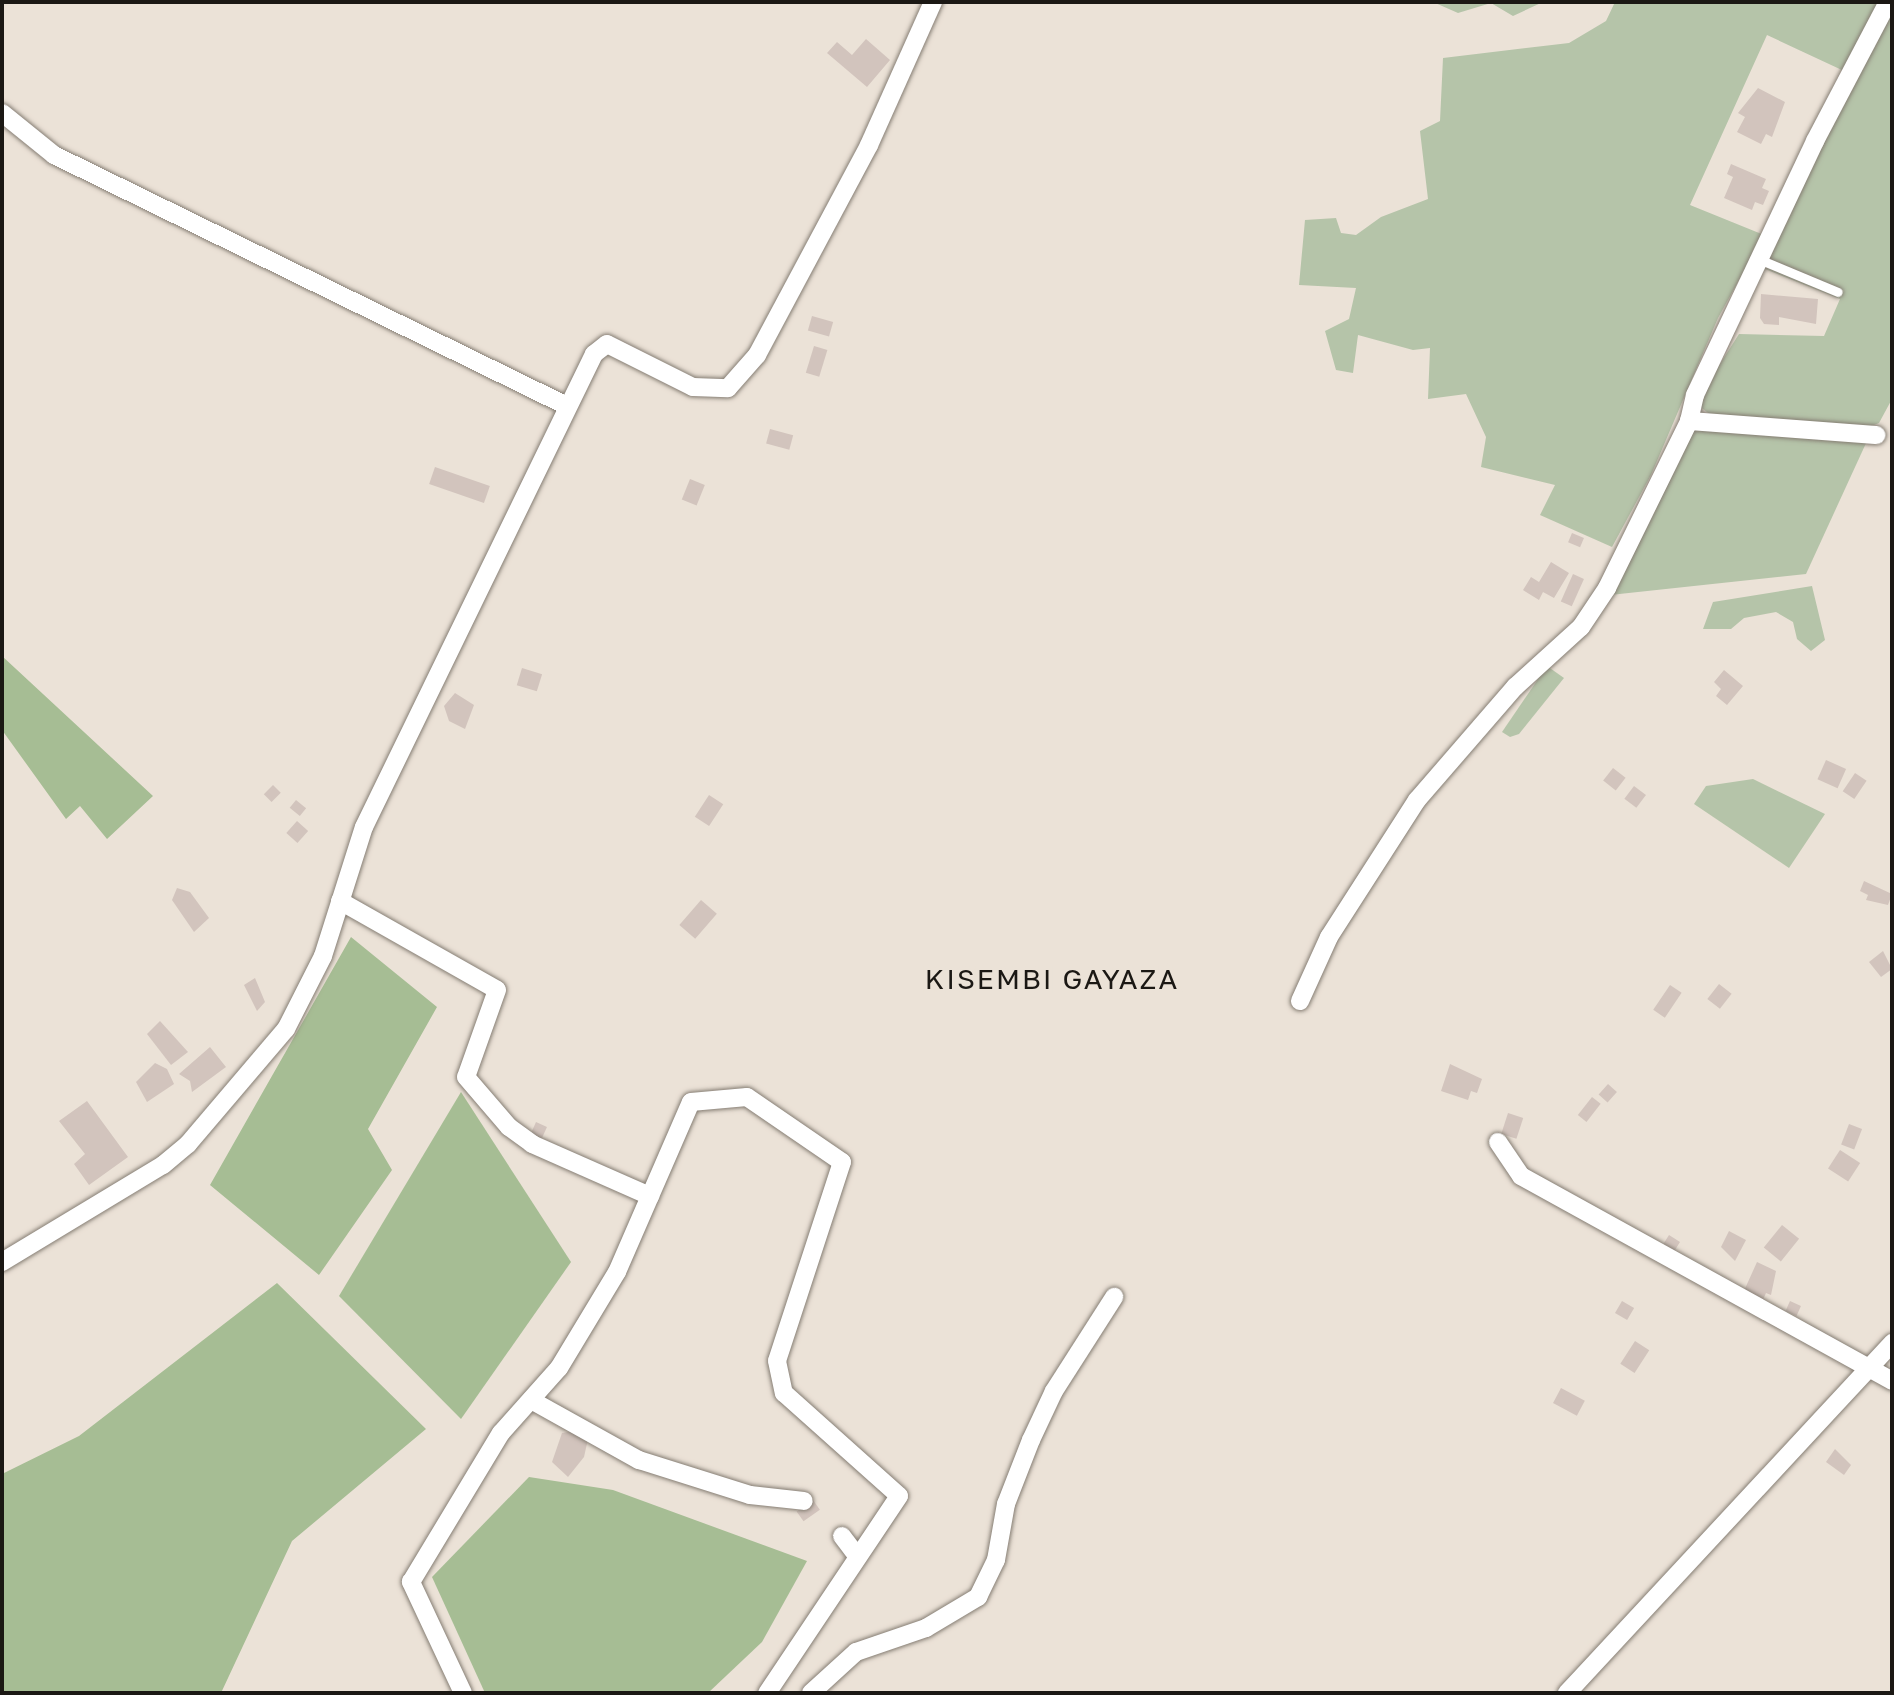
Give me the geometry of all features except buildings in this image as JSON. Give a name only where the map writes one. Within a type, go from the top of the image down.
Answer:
[{"type":"street","points":[[2,1262],[125,1192],[188,1144],[286,1029],[308,993],[387,777],[594,354],[607,344],[693,387],[728,388],[757,355],[869,145],[933,2]]},
{"type":"street","points":[[1300,1001],[1329,937],[1417,800],[1515,687],[1581,627],[1597,605],[1689,421],[1695,395],[1815,141],[1888,2]]},
{"type":"street","points":[[2,113],[54,155],[567,406]]},
{"type":"street","points":[[1689,421],[1876,435]]},
{"type":"street","points":[[340,901],[497,990],[466,1077],[509,1127],[532,1144],[650,1196]]},
{"type":"street","points":[[463,1693],[411,1582],[501,1433],[559,1368],[617,1272],[691,1102],[747,1097],[842,1162],[777,1361],[784,1393],[899,1496],[767,1693]]},
{"type":"street","points":[[1498,1142],[1521,1176],[1892,1381]]},
{"type":"street","points":[[811,1693],[856,1652],[926,1628],[978,1597],[996,1560],[1006,1504],[1031,1440],[1054,1391],[1114,1297]]},
{"type":"street","points":[[1567,1693],[1892,1343]]},
{"type":"street","points":[[531,1400],[639,1460],[750,1495],[804,1501]]},
{"type":"street","points":[[842,1536],[858,1557]]},
{"type":"lane","points":[[1761,260],[1838,292]]},
{"type":"green space","points":[[1433,2],[1543,2],[1513,16],[1491,3],[1458,13]]},
{"type":"green space","points":[[1615,2],[1878,2],[1844,71],[1767,35],[1690,205],[1764,235],[1718,318],[1651,475],[1612,547],[1540,515],[1555,485],[1481,467],[1486,437],[1466,394],[1428,399],[1430,348],[1413,350],[1358,335],[1353,373],[1336,370],[1325,331],[1349,319],[1356,288],[1299,285],[1305,220],[1336,218],[1341,233],[1356,235],[1381,217],[1428,199],[1420,131],[1440,121],[1443,58],[1569,43],[1606,21]]},
{"type":"green space","points":[[1892,6],[1892,399],[1879,423],[1869,427],[1711,415],[1699,406],[1699,397],[1739,334],[1824,336],[1840,299],[1765,269],[1813,157]]},
{"type":"green space","points":[[1694,429],[1867,441],[1806,574],[1610,595]]},
{"type":"green space","points":[[1812,586],[1825,640],[1811,651],[1797,639],[1793,622],[1776,612],[1744,618],[1731,629],[1703,629],[1713,602]]},
{"type":"green space","points":[[2,656],[153,796],[107,839],[80,806],[66,819],[2,730]]},
{"type":"green space","points":[[1547,666],[1564,678],[1519,734],[1510,737],[1502,732]]},
{"type":"green space","points":[[1753,779],[1825,814],[1789,868],[1694,804],[1706,786]]},
{"type":"green space","points":[[351,937],[437,1007],[368,1129],[392,1170],[319,1275],[210,1185]]},
{"type":"green space","points":[[461,1092],[571,1262],[461,1419],[339,1296]]},
{"type":"green space","points":[[277,1283],[426,1429],[292,1541],[221,1693],[2,1693],[2,1474],[79,1436]]},
{"type":"green space","points":[[529,1477],[613,1490],[807,1561],[762,1642],[708,1693],[485,1693],[432,1577]]},
{"type":"district","name":"KISEMBI GAYAZA","points":[[1052,979]]}]
